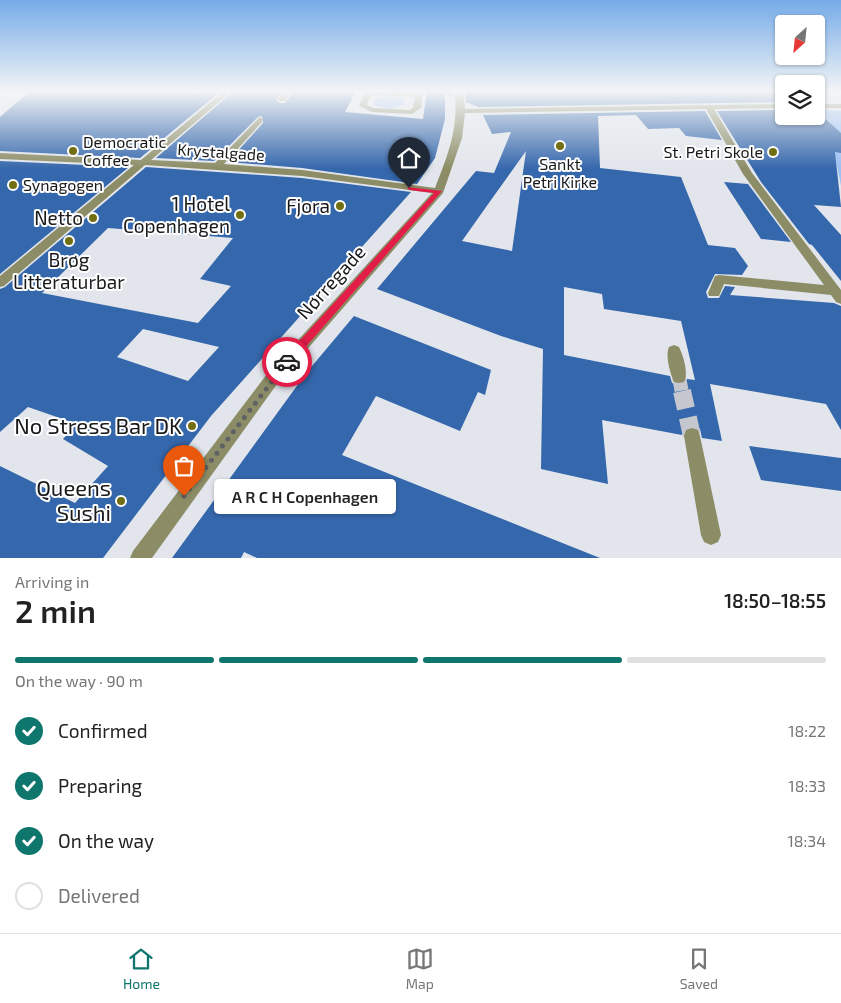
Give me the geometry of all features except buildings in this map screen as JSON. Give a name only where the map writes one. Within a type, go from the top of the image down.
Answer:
[{"type":"street","points":[[0,283],[196,117]]},
{"type":"street","name":"Nørregade","points":[[140,558],[272,379],[439,191],[455,149],[460,117]]},
{"type":"street","points":[[714,117],[748,174],[838,295]]},
{"type":"street","points":[[217,166],[259,120]]},
{"type":"street","name":"Krystalgade","points":[[0,156],[217,166],[302,173],[439,191]]},
{"type":"street","points":[[714,293],[719,279],[838,295]]},
{"type":"street","points":[[674,351],[679,377]]},
{"type":"street","points":[[692,436],[711,535]]},
{"type":"shaded area","points":[[825,117],[841,117],[841,186],[828,120]]},
{"type":"tunnel","points":[[679,377],[682,393]]},
{"type":"tunnel","points":[[682,391],[692,436]]},
{"type":"way so far","points":[[184,496],[272,379],[287,362]]},
{"type":"place","name":"Sankt Petri Kirke","points":[[560,146]]},
{"type":"place","name":"Democratic Coffee","points":[[73,151]]},
{"type":"place","name":"St. Petri Skole","points":[[773,152]]},
{"type":"place","name":"Synagogen","points":[[13,185]]},
{"type":"place","name":"Fjora","points":[[340,206]]},
{"type":"place","name":"1 Hotel Copenhagen","points":[[240,215]]},
{"type":"place","name":"Netto","points":[[93,218]]},
{"type":"place","name":"Brøg Litteraturbar","points":[[69,241]]},
{"type":"place","name":"No Stress Bar DK","points":[[192,426]]},
{"type":"place","name":"A R C H Copenhagen","points":[[184,496]]},
{"type":"place","name":"Queens Sushi","points":[[121,501]]},
{"type":"route","points":[[287,362],[334,306],[439,191],[409,188]]}]
